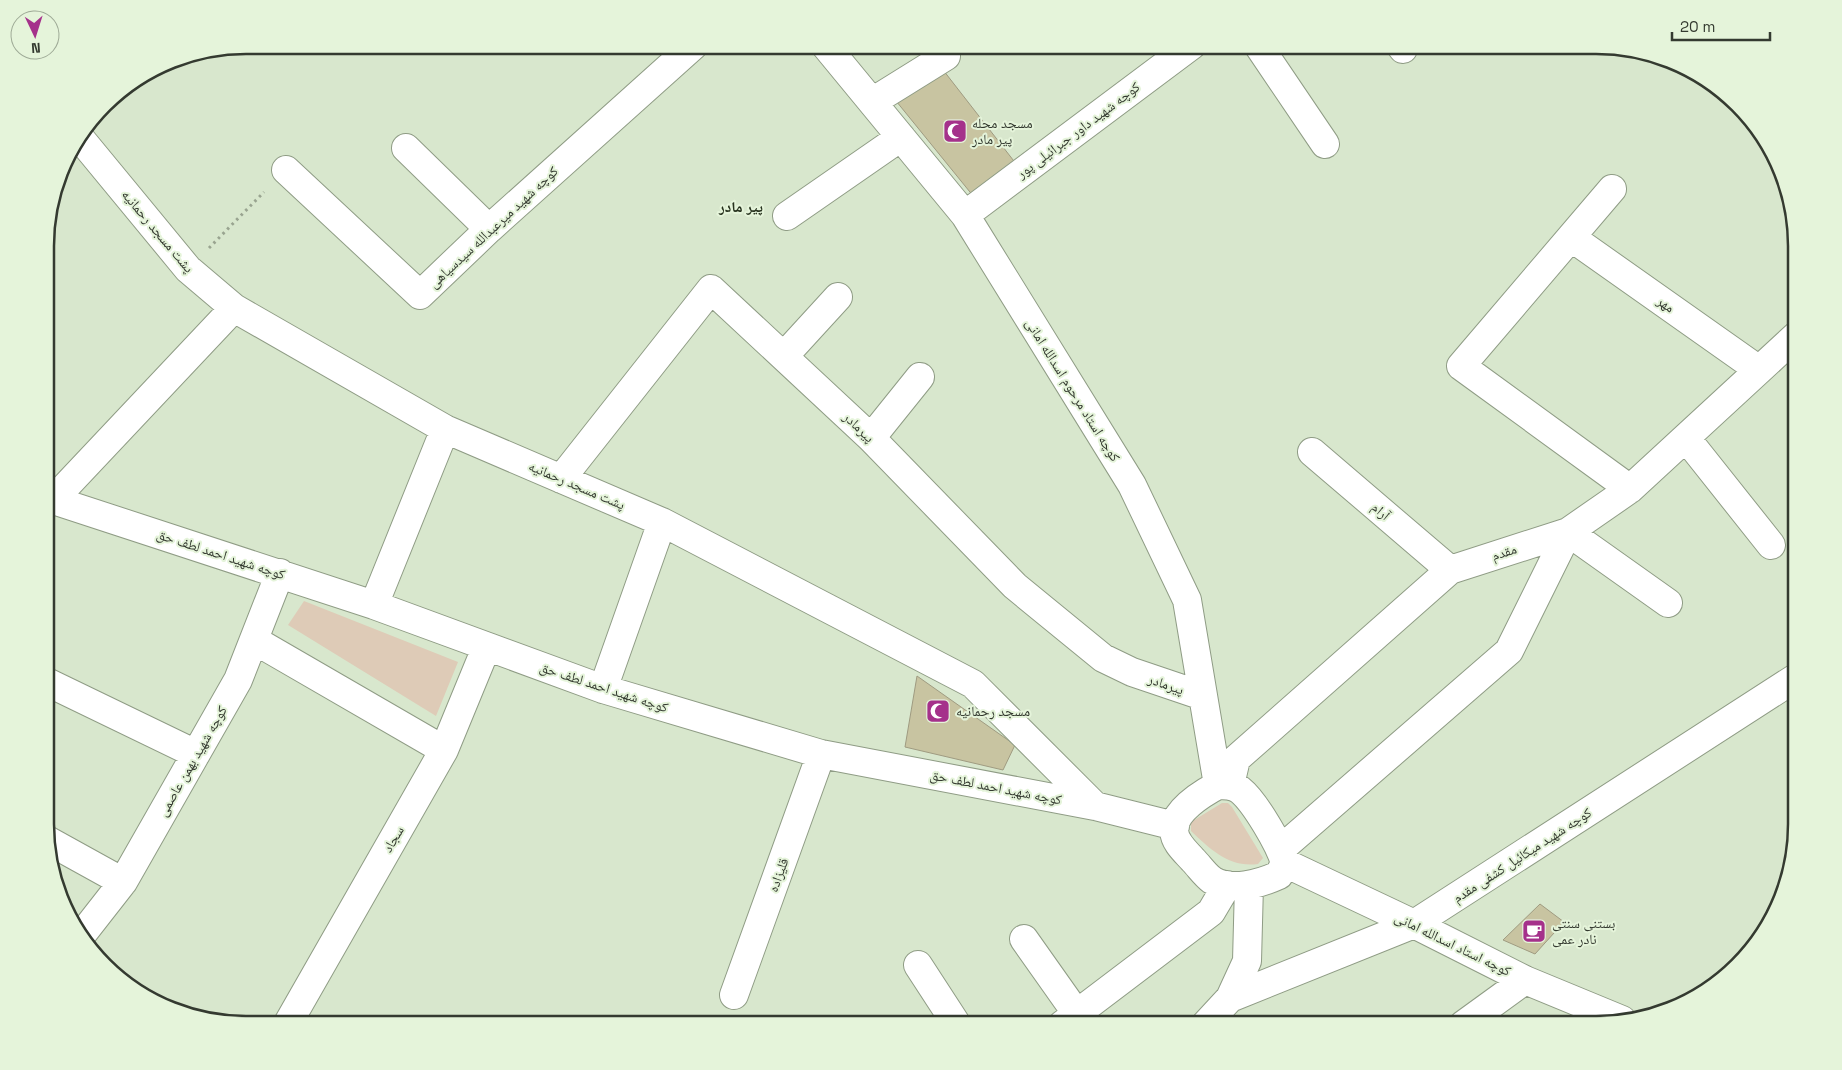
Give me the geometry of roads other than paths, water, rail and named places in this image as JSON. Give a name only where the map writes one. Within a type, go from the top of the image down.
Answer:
[{"type":"street","name":"کوچه شهید میرعبدالله سیدسیاهی","points":[[286,170],[420,295],[489,229],[684,54]]},
{"type":"street","name":"کوچه استاد مرحوم اسدالله امانی","points":[[832,54],[966,215],[1132,485],[1187,600],[1203,696],[1224,785]]},
{"type":"street","name":"کوچه شهید داور جبرائیلی پور","points":[[966,215],[1180,54]]},
{"type":"street","points":[[1264,54],[1325,144]]},
{"type":"street","points":[[872,102],[946,56]]},
{"type":"street","points":[[787,216],[901,136]]},
{"type":"street","name":"پشت مسجد رحمانیه","points":[[84,143],[188,269],[234,308],[445,429],[662,522],[973,684],[1095,806]]},
{"type":"street","points":[[406,148],[489,229]]},
{"type":"street","points":[[1612,189],[1461,366],[1630,489]]},
{"type":"street","name":"مهر","points":[[1572,238],[1759,370]]},
{"type":"street","name":"پیرمادر","points":[[561,478],[712,289],[871,438],[1015,586],[1104,658],[1132,672],[1203,696]]},
{"type":"street","points":[[784,356],[838,297]]},
{"type":"street","points":[[54,495],[234,308]]},
{"type":"street","name":"مقدم","points":[[1224,785],[1236,759],[1450,570],[1568,532],[1630,489],[1788,343]]},
{"type":"street","points":[[871,438],[920,377]]},
{"type":"street","points":[[374,605],[445,429]]},
{"type":"street","points":[[1686,438],[1771,546]]},
{"type":"street","name":"آرام","points":[[1312,452],[1450,570]]},
{"type":"street","name":"کوچه شهید احمد لطف حق","points":[[54,502],[280,573],[374,605],[486,648],[603,689],[821,754],[1095,806],[1175,826]]},
{"type":"street","points":[[603,689],[662,522]]},
{"type":"street","points":[[1283,856],[1247,798],[1240,790],[1224,785],[1182,812],[1175,826],[1174,831],[1179,844],[1212,880],[1238,885],[1279,875],[1283,856],[1509,651],[1568,532],[1668,603]]},
{"type":"street","name":"کوچه شهید بهمن عاصمی","points":[[85,930],[123,882],[238,680],[280,573]]},
{"type":"street","points":[[254,640],[444,750]]},
{"type":"street","name":"سجاد","points":[[292,1016],[444,750],[486,648]]},
{"type":"street","name":"کوچه شهید میکائیل کشفی مقدم","points":[[1230,998],[1414,924],[1788,683]]},
{"type":"street","points":[[54,685],[196,754]]},
{"type":"street","name":"قلیزاده","points":[[734,995],[821,754]]},
{"type":"street","points":[[55,844],[123,882]]},
{"type":"street","name":"کوچه استاد اسدالله امانی","points":[[1283,856],[1525,980],[1612,1016]]},
{"type":"street","points":[[1213,1016],[1230,998],[1247,961],[1238,885]]},
{"type":"street","points":[[1073,1016],[1211,912],[1238,885]]},
{"type":"street","points":[[1024,939],[1067,1016]]},
{"type":"street","points":[[918,964],[951,1016]]},
{"type":"street","points":[[1475,1016],[1525,980]]},
{"type":"place","name":"مسجد محله پیر مادر","points":[[955,131]]},
{"type":"place","name":"مسجد رحمانیه","points":[[938,711]]},
{"type":"place","name":"بستنی سنتی نادر عمی","points":[[1534,931]]},
{"type":"district","name":"پیر مادر","points":[[741,207]]}]
